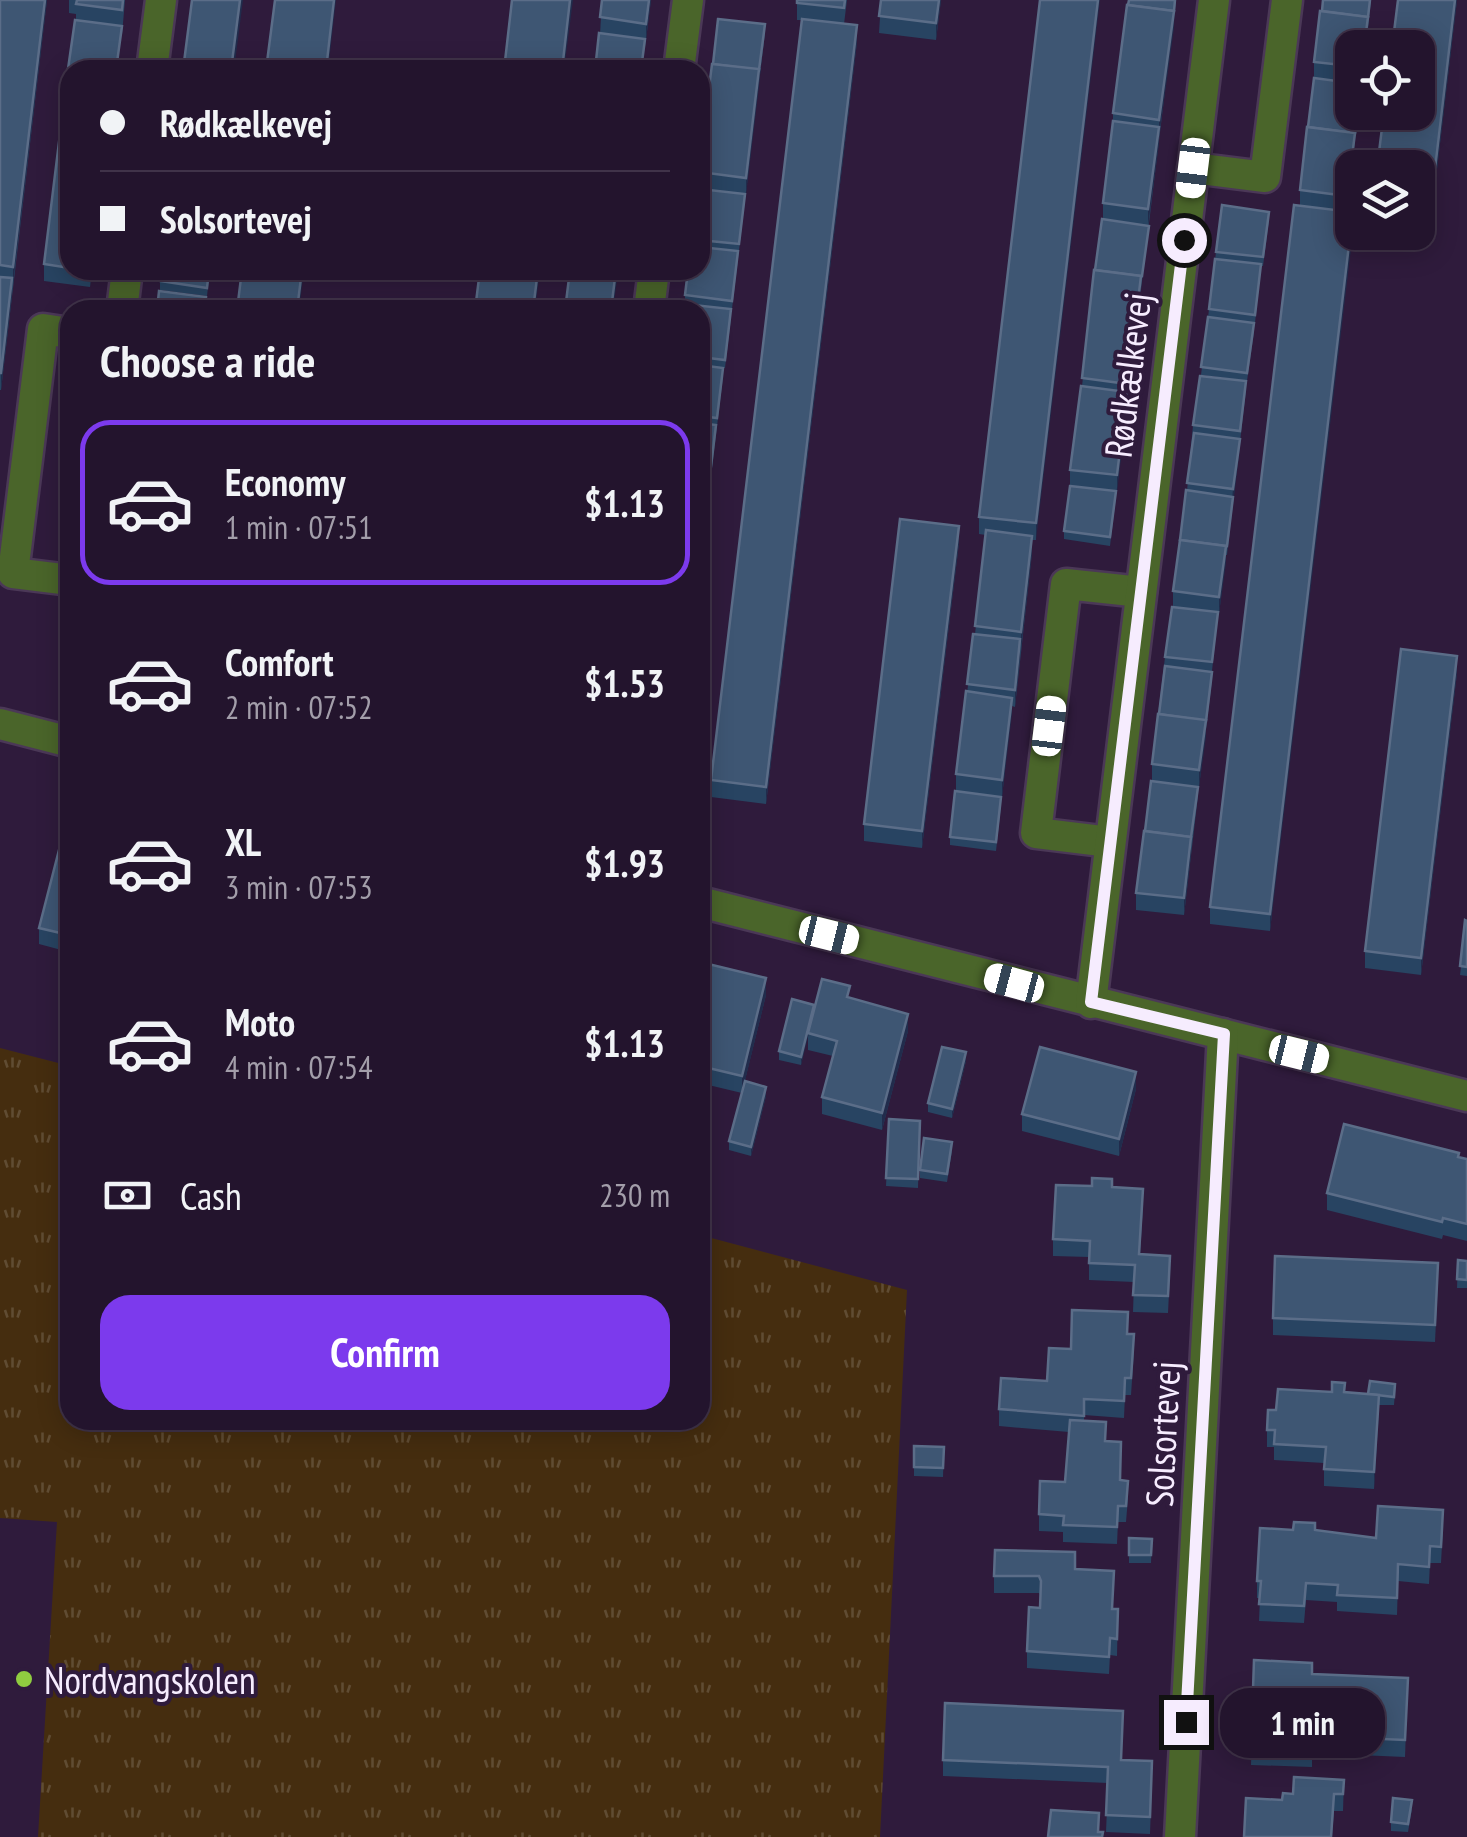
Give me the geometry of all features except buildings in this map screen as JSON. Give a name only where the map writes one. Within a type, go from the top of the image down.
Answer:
[{"type":"street","points":[[153,60],[160,0]]},
{"type":"street","points":[[680,60],[688,0]]},
{"type":"street","name":"Rødkælkevej","points":[[1091,1002],[1214,0]]},
{"type":"street","points":[[1193,168],[1266,177],[1287,0]]},
{"type":"street","points":[[60,332],[44,330],[13,573],[60,579]]},
{"type":"street","points":[[1110,842],[1036,833],[1066,584],[1141,592]]},
{"type":"street","points":[[0,724],[60,740]]},
{"type":"street","points":[[710,905],[1467,1096]]},
{"type":"street","name":"Solsortevej","points":[[1180,1837],[1224,1034]]},
{"type":"green space","points":[[0,1048],[60,1063],[60,1430],[710,1430],[710,1238],[907,1290],[880,1837],[38,1837],[57,1522],[0,1518]]},
{"type":"place","name":"Nordvangskolen","points":[[24,1679]]},
{"type":"route","points":[[1184,240],[1091,1002],[1224,1034],[1186,1722]]}]
